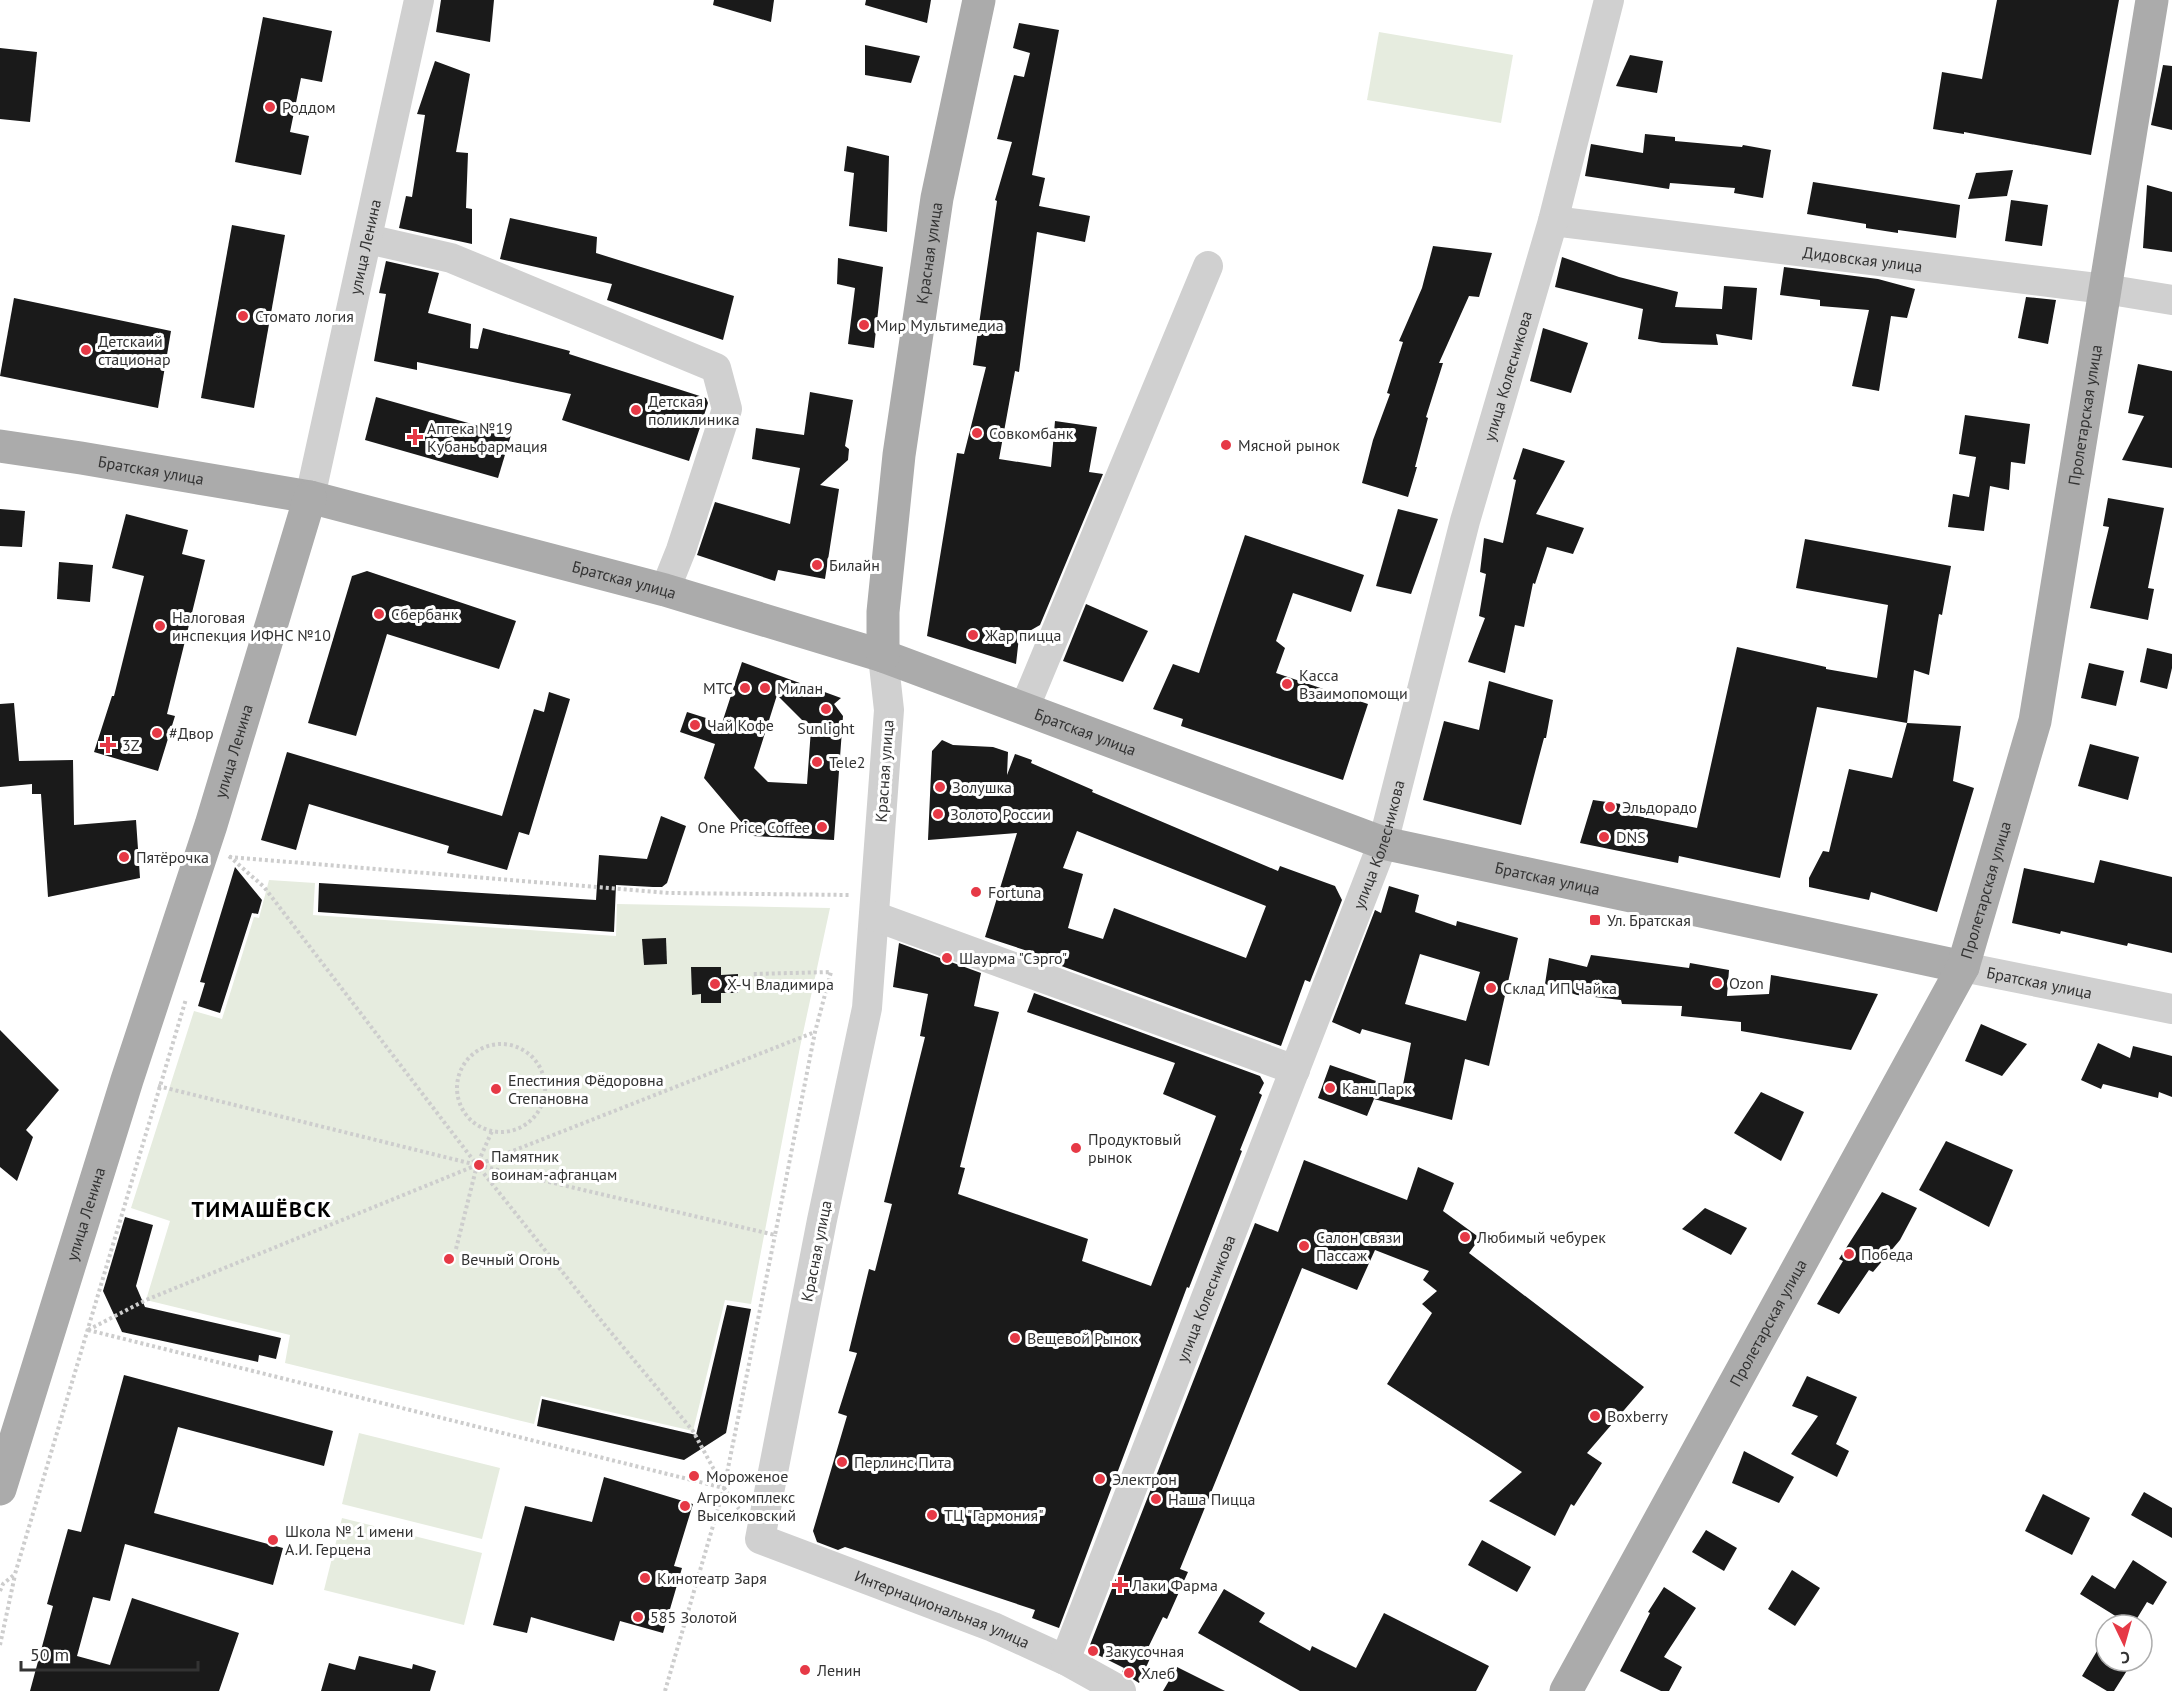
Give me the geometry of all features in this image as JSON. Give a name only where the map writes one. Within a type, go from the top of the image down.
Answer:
[{"type":"main road","name":"Красная улица","points":[[883,656],[883,612],[901,443],[938,198],[979,0]]},
{"type":"main road","name":"Пролетарская улица","points":[[1566,1691],[1963,967],[2035,721],[2152,0]]},
{"type":"main road","name":"Братская улица","points":[[0,446],[310,497],[665,590],[883,656],[1383,843],[1963,967]]},
{"type":"main road","name":"улица Ленина","points":[[0,1489],[128,1080],[211,825],[310,497]]},
{"type":"street","name":"улица Ленина","points":[[310,497],[419,0]]},
{"type":"street","name":"улица Колесникова","points":[[1065,1660],[1383,843],[1465,521],[1554,221],[1609,0]]},
{"type":"street","name":"Дидовская улица","points":[[1554,221],[2105,289],[2172,300]]},
{"type":"street","points":[[368,240],[451,258],[716,368],[727,409],[681,550],[665,590]]},
{"type":"street","points":[[1024,709],[1208,266]]},
{"type":"street","name":"Красная улица","points":[[760,1539],[822,1220],[867,1008],[889,710],[883,656]]},
{"type":"street","points":[[875,906],[1295,1070]]},
{"type":"street","name":"Братская улица","points":[[1963,967],[2172,1009]]},
{"type":"street","name":"Интернациональная улица","points":[[760,1539],[993,1627],[1065,1660],[1121,1691]]},
{"type":"path","points":[[211,825],[229,856],[264,888],[477,1165],[693,1431],[724,1488],[760,1539]]},
{"type":"path","points":[[229,856],[670,894],[875,906]]},
{"type":"path","points":[[665,1691],[724,1488],[816,1032],[831,972],[752,974]]},
{"type":"path","points":[[88,1330],[146,1300],[477,1165],[816,1032]]},
{"type":"path","points":[[494,1044],[508,1044],[523,1049],[541,1069],[545,1082],[544,1096],[536,1114],[520,1127],[507,1131],[492,1131],[478,1125],[467,1115],[460,1102],[457,1087],[460,1072],[468,1059],[479,1050],[494,1044]]},
{"type":"path","points":[[0,1645],[15,1574],[160,1087],[775,1235]]},
{"type":"path","points":[[456,1249],[477,1165],[492,1131]]},
{"type":"path","points":[[88,1330],[724,1488]]},
{"type":"path","points":[[0,1591],[3,1584],[15,1574]]},
{"type":"shaded area","points":[[1379,32],[1513,55],[1501,123],[1367,100]]},
{"type":"shaded area","points":[[269,880],[315,883],[313,915],[616,936],[617,904],[830,908],[800,1047],[751,1304],[725,1300],[693,1431],[541,1396],[534,1424],[285,1363],[290,1335],[146,1300],[170,1221],[131,1208],[194,1011],[222,1019],[254,917],[259,918]]},
{"type":"shaded area","points":[[359,1433],[500,1468],[482,1539],[342,1504]]},
{"type":"shaded area","points":[[342,1518],[482,1553],[464,1625],[324,1590]]},
{"type":"building","points":[[441,0],[494,0],[490,42],[436,32]]},
{"type":"building","points":[[714,0],[774,0],[771,22],[713,5]]},
{"type":"building","points":[[866,0],[931,0],[927,23],[865,5]]},
{"type":"building","points":[[1997,0],[2119,0],[2091,155],[1964,132],[1964,134],[1933,129],[1942,72],[1982,79]]},
{"type":"building","name":"Роддом","points":[[263,17],[332,31],[322,82],[301,78],[290,132],[309,136],[301,175],[235,162]]},
{"type":"building","points":[[1019,23],[1059,30],[1032,175],[1045,178],[1039,206],[1090,216],[1085,242],[1037,232],[1019,372],[1015,371],[999,459],[1051,467],[1055,421],[1097,427],[1089,472],[1103,474],[1040,625],[1019,637],[1016,664],[927,636],[957,453],[964,454],[986,367],[973,365],[997,201],[995,200],[1012,142],[997,139],[1014,75],[1024,77],[1030,53],[1013,48]]},
{"type":"building","points":[[865,45],[920,56],[911,83],[865,75]]},
{"type":"building","points":[[0,48],[37,52],[30,122],[0,119]]},
{"type":"building","points":[[1630,55],[1663,61],[1657,93],[1616,86]]},
{"type":"building","points":[[435,61],[470,74],[456,152],[468,153],[466,208],[472,209],[472,244],[399,228],[406,196],[412,197],[425,115],[417,114]]},
{"type":"building","points":[[2163,65],[2172,66],[2172,130],[2151,125]]},
{"type":"building","points":[[1645,134],[1675,137],[1675,141],[1742,147],[1743,145],[1771,150],[1763,198],[1734,193],[1735,188],[1670,183],[1669,189],[1585,176],[1591,144],[1643,153]]},
{"type":"building","points":[[847,146],[889,156],[887,232],[849,226],[854,173],[844,171]]},
{"type":"building","points":[[2013,170],[2007,196],[1968,199],[1976,173]]},
{"type":"building","points":[[1813,182],[1960,205],[1956,238],[1866,228],[1866,224],[1807,214]]},
{"type":"building","points":[[2147,185],[2172,192],[2172,252],[2143,248]]},
{"type":"building","points":[[2011,200],[2048,205],[2042,246],[2005,241]]},
{"type":"building","points":[[510,218],[597,237],[596,253],[734,296],[723,340],[607,300],[612,284],[500,259]]},
{"type":"building","name":"Стомато логия","points":[[232,225],[285,235],[254,408],[201,398]]},
{"type":"building","points":[[1433,246],[1492,253],[1479,297],[1469,296],[1439,363],[1443,363],[1426,417],[1428,418],[1415,467],[1417,467],[1408,497],[1362,483],[1373,440],[1390,394],[1387,393],[1403,342],[1399,341],[1422,288]]},
{"type":"building","points":[[1562,257],[1619,277],[1678,292],[1675,307],[1722,309],[1724,286],[1757,288],[1752,340],[1716,334],[1718,345],[1662,343],[1638,339],[1643,309],[1555,287]]},
{"type":"building","points":[[838,258],[883,267],[874,348],[848,344],[855,288],[837,284]]},
{"type":"building","points":[[386,261],[439,273],[428,313],[471,324],[470,348],[478,349],[483,328],[570,351],[569,354],[706,398],[708,403],[689,461],[562,420],[571,394],[417,362],[417,370],[374,361],[386,294],[379,293]]},
{"type":"building","points":[[1784,267],[1878,279],[1915,289],[1907,318],[1891,316],[1879,391],[1852,386],[1869,310],[1820,306],[1820,300],[1780,295]]},
{"type":"building","points":[[2026,297],[2056,300],[2048,344],[2018,338]]},
{"type":"building","name":"Детскаий стационар","points":[[14,298],[171,331],[158,408],[0,376]]},
{"type":"building","points":[[1543,328],[1588,343],[1571,393],[1530,381]]},
{"type":"building","points":[[2138,364],[2172,371],[2172,468],[2122,460],[2144,416],[2128,413]]},
{"type":"building","points":[[810,392],[853,400],[845,446],[849,449],[848,460],[820,485],[839,489],[825,579],[778,570],[775,581],[697,555],[715,502],[790,524],[800,468],[752,459],[756,428],[804,435]]},
{"type":"building","points":[[376,397],[511,435],[498,478],[365,440]]},
{"type":"building","points":[[1965,415],[2030,424],[2025,464],[2011,462],[2009,490],[1990,486],[1984,531],[1948,527],[1953,494],[1969,497],[1976,457],[1959,454]]},
{"type":"building","points":[[1523,448],[1565,461],[1536,514],[1584,528],[1573,554],[1547,547],[1535,584],[1533,583],[1524,627],[1515,625],[1505,673],[1468,662],[1485,618],[1479,616],[1486,574],[1480,572],[1484,538],[1503,543],[1516,480],[1513,479]]},
{"type":"building","points":[[2108,498],[2164,508],[2148,588],[2154,589],[2148,620],[2090,608],[2109,527],[2103,526]]},
{"type":"building","points":[[0,509],[25,511],[22,547],[0,546]]},
{"type":"building","points":[[1398,509],[1438,519],[1411,594],[1376,586]]},
{"type":"building","name":"Налоговая инспекция ИФНС №10","points":[[126,514],[188,530],[182,554],[205,560],[167,714],[175,716],[158,771],[94,752],[112,696],[114,696],[144,576],[112,568]]},
{"type":"building","points":[[1245,535],[1364,575],[1351,612],[1293,593],[1276,641],[1285,648],[1276,673],[1368,704],[1343,780],[1181,726],[1183,719],[1153,709],[1173,664],[1199,673]]},
{"type":"building","points":[[1805,539],[1951,566],[1942,615],[1939,614],[1929,675],[1914,670],[1907,723],[1817,707],[1780,878],[1679,856],[1678,863],[1580,843],[1593,800],[1621,804],[1618,812],[1697,828],[1737,647],[1826,667],[1826,669],[1877,678],[1888,605],[1796,588]]},
{"type":"building","points":[[59,562],[93,565],[90,602],[57,599]]},
{"type":"building","points":[[367,571],[516,621],[499,669],[387,634],[356,736],[308,723],[352,576]]},
{"type":"building","points":[[1086,604],[1148,631],[1123,682],[1063,661]]},
{"type":"building","points":[[2147,648],[2172,654],[2172,668],[2167,689],[2140,682]]},
{"type":"building","points":[[742,662],[841,698],[834,704],[843,716],[834,840],[753,836],[704,778],[715,744],[680,732],[687,712],[722,723]],"holes":[[[777,695],[811,729],[807,784],[768,782],[754,768]]]},
{"type":"building","points":[[2089,663],[2124,671],[2116,706],[2081,698]]},
{"type":"building","points":[[1489,681],[1553,700],[1546,738],[1544,738],[1521,825],[1423,800],[1444,721],[1479,730]]},
{"type":"building","points":[[549,692],[570,699],[529,835],[519,832],[507,870],[447,853],[449,846],[309,804],[296,850],[261,840],[287,752],[502,816],[534,709],[544,712]]},
{"type":"building","points":[[14,703],[19,761],[73,760],[74,825],[136,820],[140,878],[48,897],[41,794],[32,794],[32,784],[0,787],[0,704]]},
{"type":"building","points":[[1907,723],[1961,726],[1953,781],[1974,788],[1937,912],[1871,892],[1869,900],[1809,887],[1809,878],[1823,851],[1829,852],[1849,769],[1892,778]]},
{"type":"building","points":[[942,740],[953,745],[993,747],[1008,752],[1007,775],[1015,754],[1093,790],[1092,792],[1278,871],[1280,866],[1335,886],[1342,900],[1310,982],[1305,980],[1281,1046],[1045,960],[1046,957],[985,937],[1017,833],[928,840],[932,751]],"holes":[[[1077,831],[1266,906],[1246,958],[1114,908],[1103,939],[1068,928],[1083,874],[1063,868]]]},
{"type":"building","points":[[2090,744],[2139,757],[2128,800],[2078,786]]},
{"type":"building","points":[[661,816],[686,826],[667,883],[662,887],[616,885],[614,932],[318,912],[319,883],[596,900],[599,855],[647,859]]},
{"type":"building","points":[[2100,860],[2172,877],[2172,953],[2128,943],[2127,946],[2061,931],[2060,934],[2012,923],[2024,868],[2094,883]]},
{"type":"building","points":[[235,867],[262,900],[258,914],[252,913],[220,1013],[198,1006],[205,983],[200,982]]},
{"type":"building","points":[[1389,886],[1419,895],[1415,912],[1456,926],[1457,921],[1518,938],[1489,1066],[1465,1059],[1452,1120],[1374,1099],[1367,1116],[1318,1098],[1330,1065],[1402,1090],[1411,1043],[1362,1029],[1360,1034],[1332,1022],[1375,910],[1381,913]],"holes":[[[1420,954],[1480,972],[1466,1021],[1405,1004]]]},
{"type":"building","points":[[666,938],[667,964],[644,965],[642,939]]},
{"type":"building","points":[[899,943],[981,973],[974,1006],[999,1012],[960,1167],[965,1168],[958,1194],[1088,1239],[1082,1261],[1151,1286],[1216,1116],[1163,1094],[1175,1063],[1027,1012],[1034,993],[1260,1076],[1264,1083],[1259,1093],[1262,1095],[1240,1150],[1242,1151],[1189,1288],[1187,1287],[1059,1628],[1032,1618],[1035,1610],[845,1547],[838,1550],[817,1542],[813,1531],[847,1416],[838,1413],[857,1353],[849,1351],[869,1269],[875,1271],[892,1204],[884,1202],[925,1037],[920,1036],[928,994],[893,987]]},
{"type":"building","points":[[1591,955],[1689,968],[1690,963],[1729,970],[1727,996],[1769,994],[1771,975],[1878,994],[1851,1050],[1741,1031],[1741,1022],[1681,1016],[1682,1006],[1622,1004],[1621,1000],[1577,995],[1545,984],[1549,958],[1587,967]]},
{"type":"building","name":"Х-Ч Владимира","points":[[691,967],[721,967],[721,975],[738,974],[738,993],[721,993],[721,1003],[701,1003],[701,994],[692,995]]},
{"type":"building","points":[[1981,1024],[2027,1044],[2002,1076],[1965,1061]]},
{"type":"building","points":[[0,1030],[59,1090],[26,1130],[33,1137],[17,1181],[0,1167]]},
{"type":"building","points":[[2098,1043],[2130,1058],[2133,1046],[2172,1056],[2172,1097],[2159,1092],[2158,1098],[2103,1084],[2101,1089],[2081,1080]]},
{"type":"building","points":[[1761,1092],[1804,1112],[1781,1161],[1734,1133]]},
{"type":"building","points":[[1946,1141],[2013,1170],[1989,1227],[1919,1190]]},
{"type":"building","points":[[1304,1160],[1407,1200],[1418,1167],[1454,1183],[1443,1211],[1480,1238],[1469,1253],[1644,1387],[1587,1453],[1602,1463],[1574,1506],[1571,1504],[1555,1536],[1489,1501],[1522,1472],[1387,1384],[1432,1313],[1422,1304],[1437,1291],[1423,1280],[1429,1271],[1375,1250],[1357,1290],[1302,1268],[1180,1569],[1188,1572],[1167,1619],[1163,1617],[1146,1652],[1152,1654],[1139,1683],[1122,1672],[1124,1668],[1088,1650],[1255,1223],[1278,1232]]},
{"type":"building","points":[[1882,1192],[1917,1208],[1900,1240],[1873,1272],[1869,1270],[1839,1314],[1817,1304],[1843,1261],[1839,1259]]},
{"type":"building","points":[[1705,1208],[1747,1228],[1731,1255],[1682,1229]]},
{"type":"building","points":[[125,1217],[153,1225],[136,1286],[145,1307],[281,1338],[276,1359],[259,1355],[258,1362],[122,1332],[103,1291]]},
{"type":"building","points":[[727,1305],[751,1309],[726,1433],[684,1460],[537,1426],[542,1399],[696,1435]]},
{"type":"building","points":[[124,1375],[333,1431],[324,1466],[178,1427],[154,1513],[283,1548],[273,1585],[125,1544],[110,1601],[93,1597],[77,1656],[110,1665],[132,1598],[239,1633],[219,1691],[30,1691],[53,1606],[47,1604],[68,1529],[81,1532]]},
{"type":"building","points":[[1807,1376],[1857,1397],[1836,1444],[1849,1451],[1837,1477],[1791,1454],[1818,1416],[1792,1406]]},
{"type":"building","points":[[1744,1451],[1794,1477],[1779,1503],[1732,1483]]},
{"type":"building","points":[[604,1477],[693,1504],[674,1566],[682,1568],[663,1633],[620,1621],[614,1641],[531,1617],[527,1633],[493,1625],[525,1506],[592,1522]]},
{"type":"building","points":[[2144,1492],[2172,1508],[2172,1538],[2131,1515]]},
{"type":"building","points":[[2043,1494],[2090,1518],[2072,1555],[2025,1531]]},
{"type":"building","points":[[1706,1530],[1737,1548],[1724,1571],[1692,1552]]},
{"type":"building","points":[[1482,1540],[1531,1567],[1517,1592],[1468,1565]]},
{"type":"building","points":[[2133,1560],[2167,1582],[2153,1605],[2147,1602],[2140,1613],[2111,1613],[2080,1594],[2092,1575],[2115,1589]]},
{"type":"building","points":[[1792,1570],[1820,1588],[1795,1626],[1768,1609]]},
{"type":"building","points":[[1664,1587],[1696,1608],[1664,1657],[1682,1667],[1669,1691],[1661,1691],[1620,1671],[1650,1613],[1648,1612]]},
{"type":"building","points":[[1224,1589],[1265,1613],[1259,1622],[1310,1651],[1312,1646],[1356,1668],[1384,1613],[1489,1666],[1476,1691],[1300,1691],[1198,1633]]},
{"type":"building","points":[[359,1656],[412,1669],[413,1664],[436,1671],[430,1691],[321,1691],[329,1663],[355,1670]]},
{"type":"building","points":[[2094,1656],[2094,1673],[2125,1673],[2114,1691],[2107,1691],[2082,1676]]},
{"type":"building","points":[[1177,1667],[1225,1691],[1163,1691]]},
{"type":"place","name":"Роддом","points":[[270,107]]},
{"type":"place","name":"Стомато логия","points":[[243,316]]},
{"type":"place","name":"Мир Мультимедиа","points":[[864,325]]},
{"type":"place","name":"Детскаий стационар","points":[[86,350]]},
{"type":"place","name":"Детская поликлиника","points":[[636,410]]},
{"type":"place","name":"Совкомбанк","points":[[977,433]]},
{"type":"place","name":"Аптека №19 Кубаньфармация","points":[[415,437]]},
{"type":"place","name":"Мясной рынок","points":[[1226,445]]},
{"type":"place","name":"Билайн","points":[[817,565]]},
{"type":"place","name":"Сбербанк","points":[[379,614]]},
{"type":"place","name":"Налоговая инспекция ИФНС №10","points":[[160,626]]},
{"type":"place","name":"Жар пицца","points":[[973,635]]},
{"type":"place","name":"Касса Взаимопомощи","points":[[1287,684]]},
{"type":"place","name":"МТС","points":[[745,688]]},
{"type":"place","name":"Милан","points":[[765,688]]},
{"type":"place","name":"Sunlight","points":[[826,709]]},
{"type":"place","name":"Чай Кофе","points":[[695,725]]},
{"type":"place","name":"#Двор","points":[[157,733]]},
{"type":"place","name":"3Z","points":[[108,745]]},
{"type":"place","name":"Tele2","points":[[817,762]]},
{"type":"place","name":"Золушка","points":[[940,787]]},
{"type":"place","name":"Эльдорадо","points":[[1610,807]]},
{"type":"place","name":"Золото России","points":[[938,814]]},
{"type":"place","name":"One Price Coffee","points":[[822,827]]},
{"type":"place","name":"DNS","points":[[1604,837]]},
{"type":"place","name":"Пятёрочка","points":[[124,857]]},
{"type":"place","name":"Fortuna","points":[[976,892]]},
{"type":"place","name":"Ул. Братская","points":[[1595,920]]},
{"type":"place","name":"Шаурма \"Сэрго\"","points":[[947,958]]},
{"type":"place","name":"Ozon","points":[[1717,983]]},
{"type":"place","name":"Х-Ч Владимира","points":[[715,984]]},
{"type":"place","name":"Склад ИП Чайка","points":[[1491,988]]},
{"type":"place","name":"КанцПарк","points":[[1330,1088]]},
{"type":"place","name":"Епестиния Фёдоровна Степановна","points":[[496,1089]]},
{"type":"place","name":"Продуктовый рынок","points":[[1076,1148]]},
{"type":"place","name":"Памятник воинам-афганцам","points":[[479,1165]]},
{"type":"place","name":"Любимый чебурек","points":[[1465,1237]]},
{"type":"place","name":"Салон связи Пассаж","points":[[1304,1246]]},
{"type":"place","name":"Победа","points":[[1849,1254]]},
{"type":"place","name":"Вечный Огонь","points":[[449,1259]]},
{"type":"place","name":"Вещевой Рынок","points":[[1015,1338]]},
{"type":"place","name":"Boxberry","points":[[1595,1416]]},
{"type":"place","name":"Перлинс Пита","points":[[842,1462]]},
{"type":"place","name":"Мороженое","points":[[694,1476]]},
{"type":"place","name":"Электрон","points":[[1100,1479]]},
{"type":"place","name":"Наша Пицца","points":[[1156,1499]]},
{"type":"place","name":"Агрокомплекс Выселковский","points":[[685,1506]]},
{"type":"place","name":"ТЦ \"Гармония\"","points":[[932,1515]]},
{"type":"place","name":"Школа № 1 имени А.И. Герцена","points":[[273,1540]]},
{"type":"place","name":"Кинотеатр Заря","points":[[645,1578]]},
{"type":"place","name":"Лаки Фарма","points":[[1120,1585]]},
{"type":"place","name":"585 Золотой","points":[[638,1617]]},
{"type":"place","name":"Закусочная","points":[[1093,1651]]},
{"type":"place","name":"Ленин","points":[[805,1670]]},
{"type":"place","name":"Хлеб","points":[[1129,1673]]},
{"type":"district","name":"ТИМАШЁВСК","points":[[262,1209]]}]
